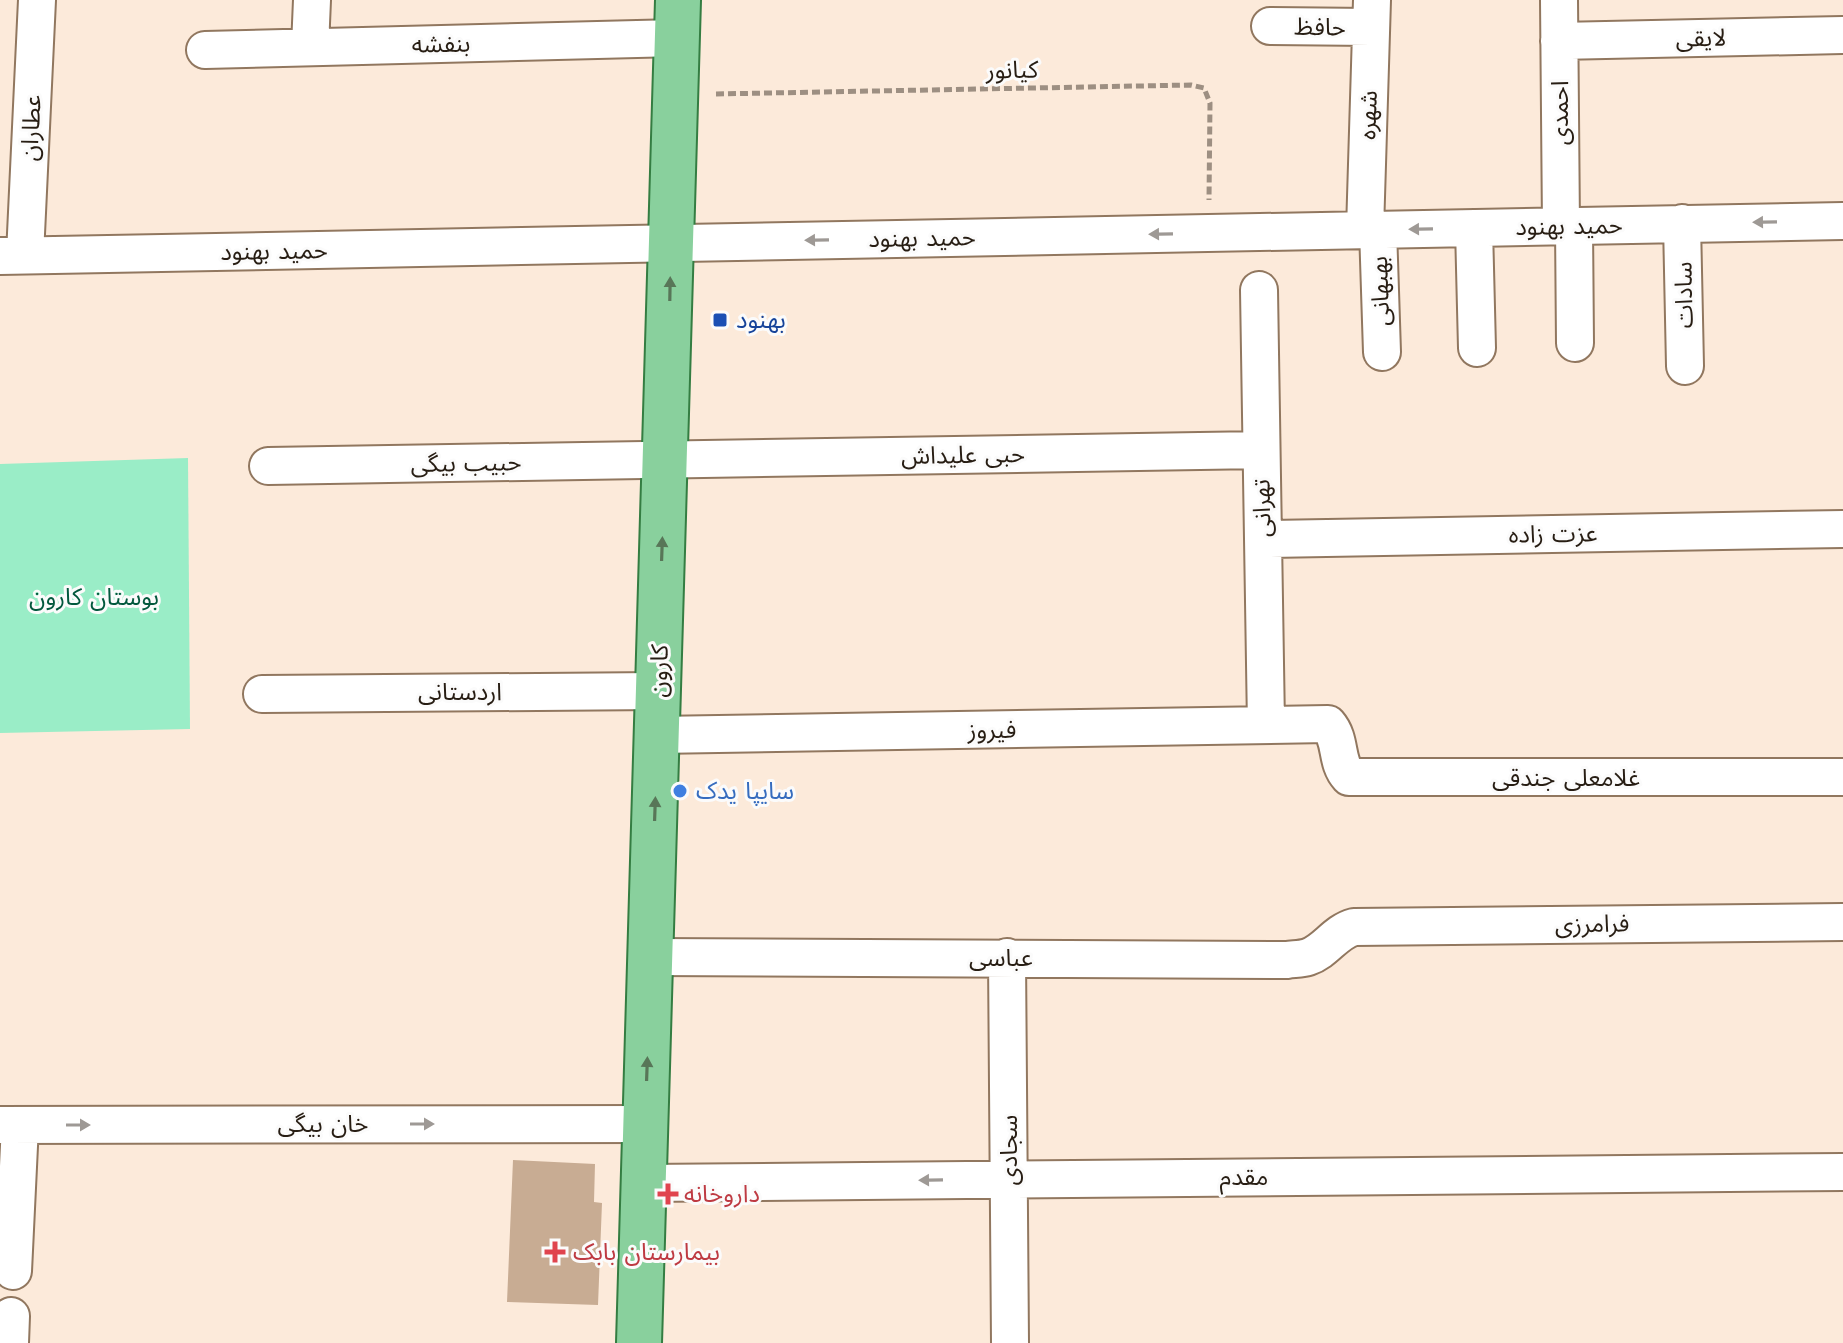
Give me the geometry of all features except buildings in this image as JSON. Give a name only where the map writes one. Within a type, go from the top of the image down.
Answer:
[{"type":"main road","name":"کارون","points":[[639,1343],[677,19]]},
{"type":"street","name":"عطاران","points":[[13,256],[37,0]]},
{"type":"street","points":[[310,47],[312,0]]},
{"type":"street","name":"احمدی","points":[[1559,0],[1576,343]]},
{"type":"street","name":"حافظ","points":[[1270,26],[1371,14]]},
{"type":"street","name":"شهره","points":[[1371,14],[1371,230]]},
{"type":"street","name":"بنفشه","points":[[205,50],[310,47],[677,19]]},
{"type":"street","name":"لایقی","points":[[1559,41],[1843,35]]},
{"type":"street","name":"حمید بهنود","points":[[13,256],[1843,221]]},
{"type":"street","points":[[1843,221],[1843,229]]},
{"type":"street","name":"سادات","points":[[1682,223],[1685,366]]},
{"type":"street","points":[[1474,228],[1477,348]]},
{"type":"street","name":"بهبهانی","points":[[1371,230],[1382,352]]},
{"type":"street","name":"تهرانی","points":[[1259,290],[1266,725]]},
{"type":"street","name":"حبی علیداش","points":[[665,460],[1261,450]]},
{"type":"street","name":"حبیب بیگی","points":[[268,466],[665,460]]},
{"type":"street","name":"عزت زاده","points":[[1263,539],[1843,529]]},
{"type":"street","name":"اردستانی","points":[[262,694],[658,691]]},
{"type":"street","name":"فیروز","points":[[657,735],[1328,724]]},
{"type":"street","name":"غلامعلی جندقی","points":[[1328,724],[1336,733],[1341,769],[1349,777],[1843,777]]},
{"type":"street","name":"فرامرزی","points":[[1342,930],[1368,926],[1843,922]]},
{"type":"street","name":"عباسی","points":[[651,957],[1287,960],[1308,957],[1342,930]]},
{"type":"street","name":"سجادی","points":[[1007,957],[1010,1343]]},
{"type":"street","name":"خان بیگی","points":[[10,1125],[646,1124]]},
{"type":"street","points":[[10,1125],[13,1271]]},
{"type":"street","name":"مقدم","points":[[644,1183],[1843,1172]]},
{"type":"path","name":"کیانور","points":[[675,94],[1191,85],[1204,88],[1210,103],[1208,233]]},
{"type":"green space","name":"بوستان کارون","points":[[188,458],[190,729],[0,733],[0,464]]},
{"type":"place","name":"بهنود","points":[[720,320]]},
{"type":"place","name":"سایپا یدک","points":[[680,791]]},
{"type":"place","name":"داروخانه","points":[[668,1194]]},
{"type":"place","name":"بیمارستان بابک","points":[[555,1252]]}]
